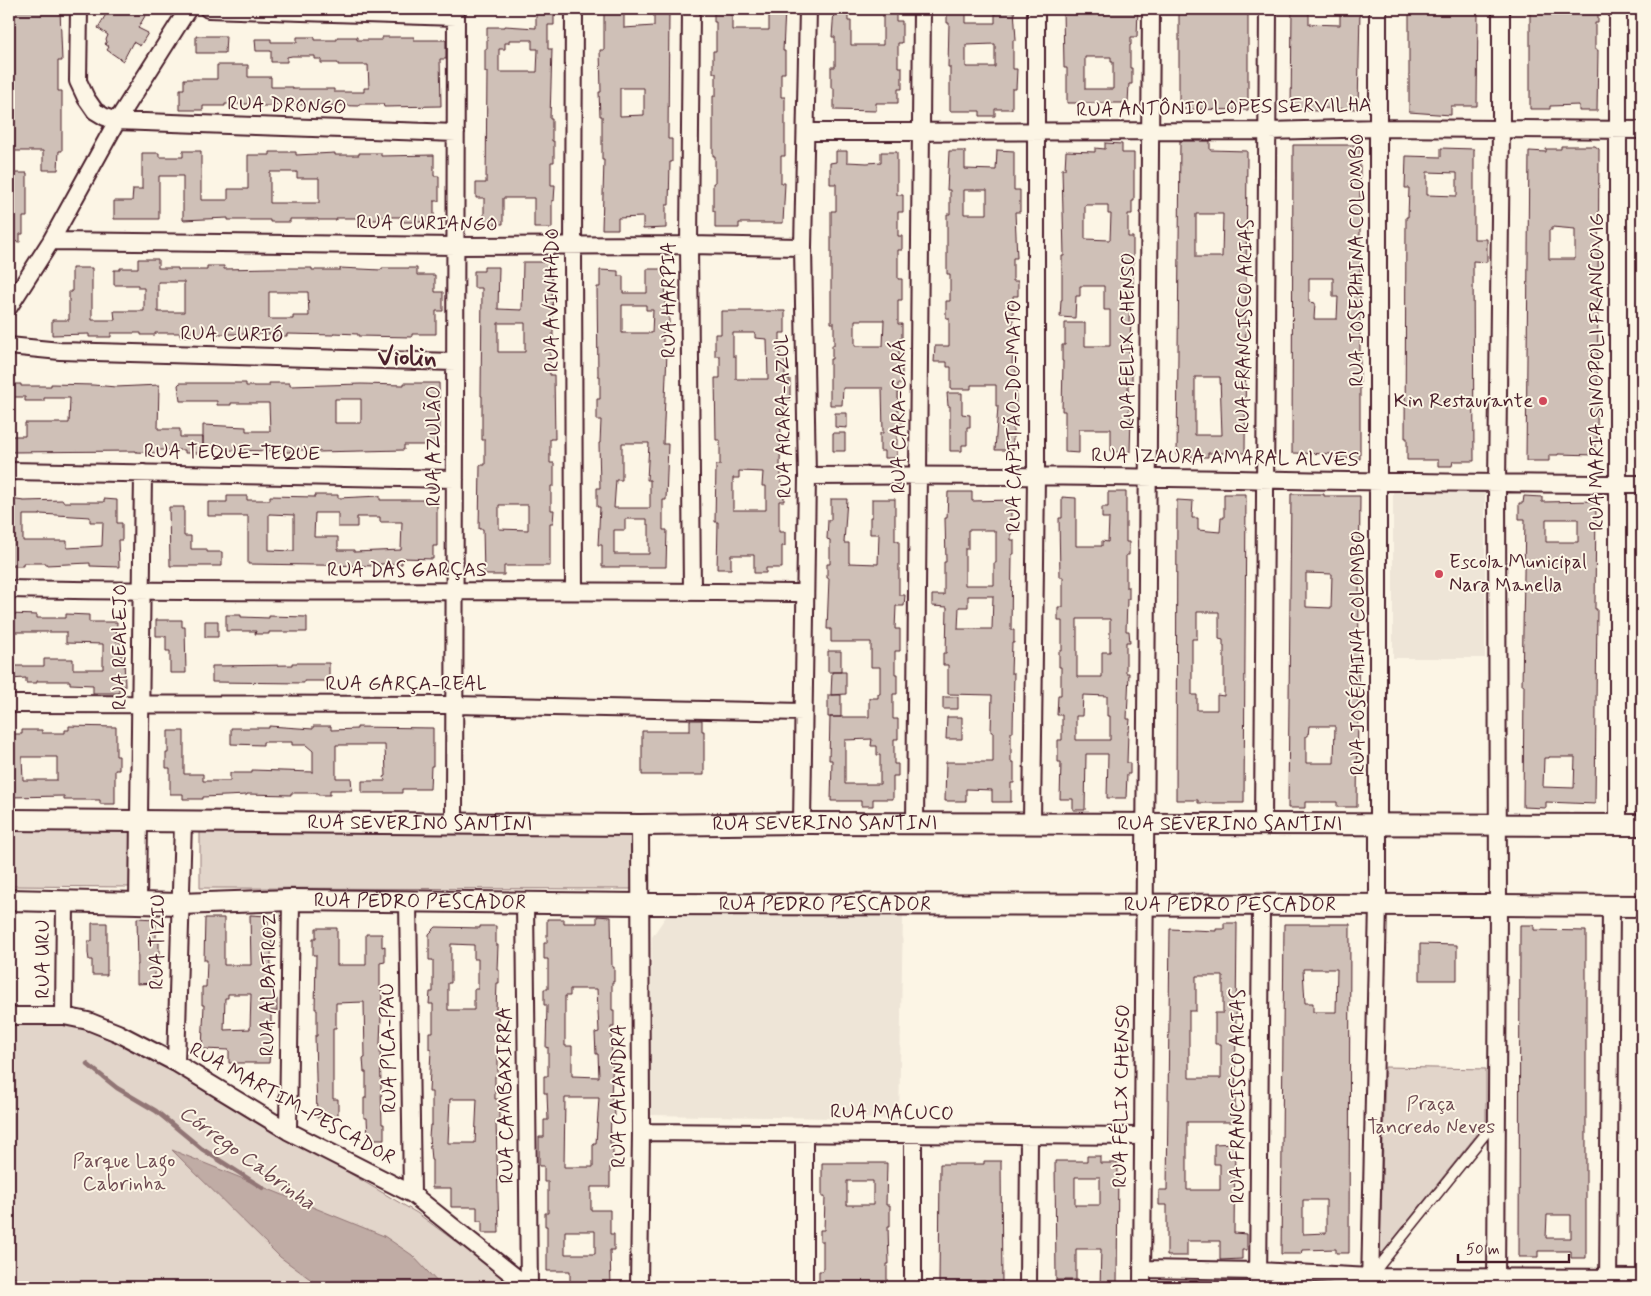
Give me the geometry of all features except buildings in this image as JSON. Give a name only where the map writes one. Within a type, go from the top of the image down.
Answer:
[{"type":"street","points":[[79,9],[78,81],[95,111],[105,118],[117,121]]},
{"type":"street","points":[[9,307],[51,241],[117,121],[188,9]]},
{"type":"street","points":[[208,9],[456,13]]},
{"type":"street","name":"RUA AVINHADO","points":[[574,9],[574,591]]},
{"type":"street","name":"RUA HARPIA","points":[[691,9],[689,245],[692,591]]},
{"type":"street","name":"RUA ARARA-AZUL","points":[[802,823],[807,476],[803,247],[808,9]]},
{"type":"street","name":"RUA CARA-CARÁ","points":[[915,823],[920,475],[922,9]]},
{"type":"street","name":"RUA CAPITÃO-DO-MATO","points":[[1032,823],[1036,476],[1036,9]]},
{"type":"street","name":"RUA FELIX CHENSO","points":[[1146,823],[1151,9]]},
{"type":"street","name":"RUA FRANCISCO ARIAS","points":[[1263,824],[1268,9]]},
{"type":"street","name":"RUA JOSEPHINA COLOMBO","points":[[1378,9],[1379,482]]},
{"type":"street","points":[[1496,1282],[1498,905],[1496,824],[1497,483],[1501,129],[1500,9]]},
{"type":"street","name":"RUA MARIA SINOPOLI FRANCOVIG","points":[[1618,9],[1618,825]]},
{"type":"street","name":"RUA AZULÃO","points":[[454,823],[456,13]]},
{"type":"street","name":"RUA DRONGO","points":[[117,121],[456,133]]},
{"type":"street","name":"RUA ANTÔNIO LOPES SERVILHA","points":[[806,132],[1268,131],[1378,128],[1642,130]]},
{"type":"street","name":"RUA CURIANGO","points":[[51,241],[456,246],[689,245],[803,247]]},
{"type":"street","name":"RUA CURIÓ","points":[[9,346],[70,352],[455,362]]},
{"type":"street","name":"RUA TEQUE-TEQUE","points":[[9,471],[455,478]]},
{"type":"street","name":"RUA REALEJO","points":[[138,903],[143,473]]},
{"type":"street","name":"RUA IZAURA AMARAL ALVES","points":[[807,476],[1036,476],[1642,484]]},
{"type":"street","name":"RUA JOSÉPHINA COLOMBO","points":[[1378,904],[1379,482]]},
{"type":"street","name":"RUA DAS GARÇAS","points":[[9,589],[805,592]]},
{"type":"street","name":"RUA GARÇA-REAL","points":[[9,704],[454,705],[803,712]]},
{"type":"street","name":"RUA SEVERINO SANTINI","points":[[9,820],[640,825],[1146,823],[1642,825]]},
{"type":"street","name":"RUA TIZIU","points":[[176,1063],[183,822]]},
{"type":"street","name":"RUA FÉLIX CHENSO","points":[[1142,1287],[1146,823]]},
{"type":"street","name":"RUA CALANDRA","points":[[640,825],[640,1287]]},
{"type":"street","name":"RUA PEDRO PESCADOR","points":[[9,900],[180,904],[291,900],[640,904],[1642,906]]},
{"type":"street","name":"RUA ALBATROZ","points":[[288,1131],[291,900]]},
{"type":"street","name":"RUA PICA-PAU","points":[[408,901],[412,1194]]},
{"type":"street","name":"RUA URU","points":[[64,1016],[65,902]]},
{"type":"street","name":"RUA CAMBAXIRRA","points":[[525,902],[529,1287]]},
{"type":"street","points":[[1370,1282],[1378,904]]},
{"type":"street","name":"RUA FRANCISCO ARIAS","points":[[1258,1279],[1261,905]]},
{"type":"street","points":[[1608,1283],[1611,906]]},
{"type":"street","name":"RUA MARTIM-PESCADOR","points":[[9,1016],[64,1016],[88,1022],[118,1033],[176,1063],[288,1131],[412,1194],[529,1287]]},
{"type":"street","name":"RUA MACUCO","points":[[641,1132],[1143,1136]]},
{"type":"street","points":[[804,1133],[804,1287]]},
{"type":"street","points":[[913,1134],[913,1287]]},
{"type":"street","points":[[1028,1287],[1029,1136]]},
{"type":"street","points":[[1142,1269],[1258,1279],[1370,1282],[1608,1283],[1642,1278]]},
{"type":"lane","points":[[1370,1282],[1497,1120]]},
{"type":"shaded area","name":"Escola Municipal Nara Manella","points":[[1393,490],[1485,490],[1485,658],[1393,658]]},
{"type":"shaded area","points":[[669,912],[903,916],[899,1119],[649,1115],[652,937]]},
{"type":"shaded area","points":[[172,1150],[384,1236],[412,1255],[442,1287],[321,1287],[280,1257]]},
{"type":"green space","points":[[9,826],[130,828],[131,887],[9,886]]},
{"type":"green space","points":[[200,828],[632,832],[632,889],[200,888]]},
{"type":"green space","name":"Parque Lago Cabrinha","points":[[9,1020],[66,1021],[178,1069],[417,1213],[517,1287],[27,1287],[9,1273]]},
{"type":"green space","name":"Praça Tancredo Neves","points":[[1385,1067],[1486,1069],[1486,1123],[1380,1256]]},
{"type":"waterway","name":"Córrego Cabrinha","points":[[87,1064],[117,1088],[156,1111],[202,1149],[263,1188]]},
{"type":"place","name":"Kin Restaurante","points":[[1543,401]]},
{"type":"place","name":"Escola Municipal Nara Manella","points":[[1439,574]]},
{"type":"district","name":"Violin","points":[[407,358]]}]
